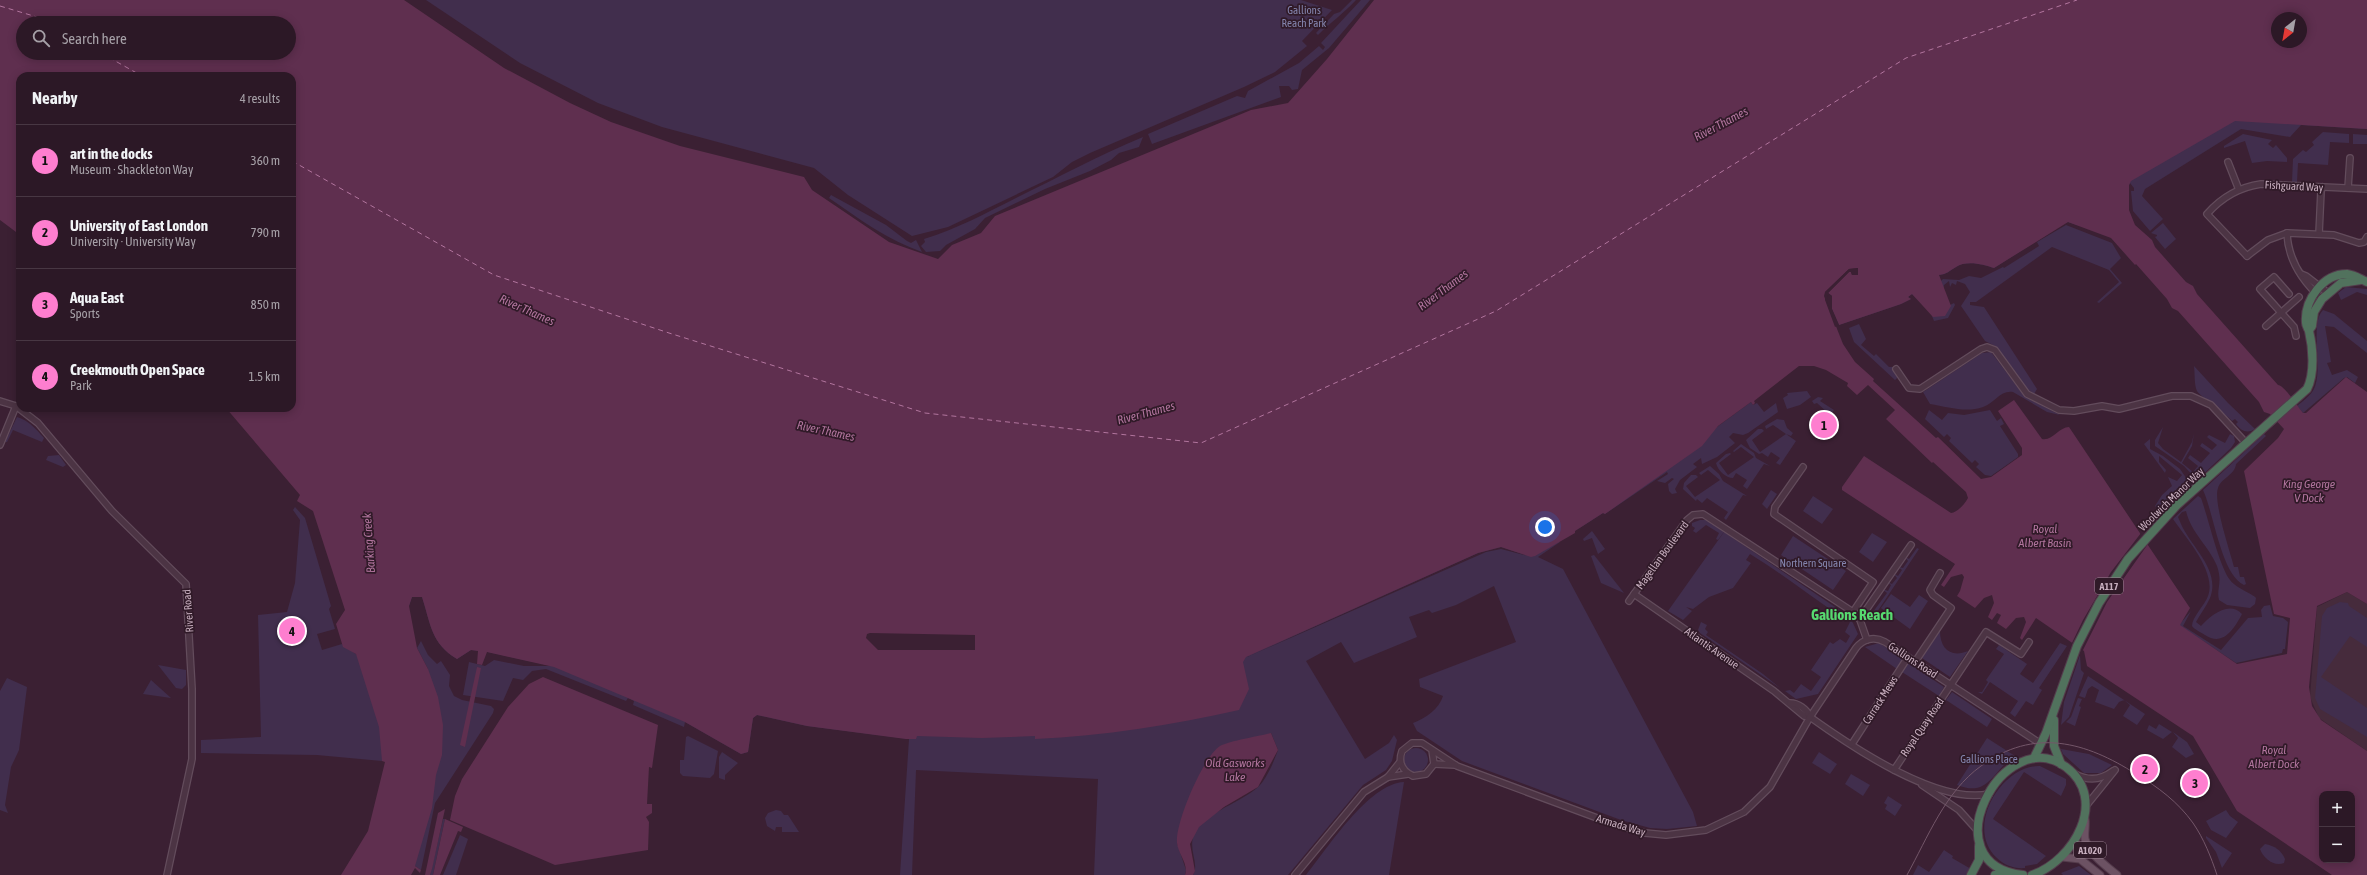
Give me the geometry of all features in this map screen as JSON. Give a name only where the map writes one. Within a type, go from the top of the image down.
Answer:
[{"type":"highway","points":[[2317,290],[2329,279],[2340,275],[2355,275],[2364,280]]},
{"type":"highway","points":[[2324,296],[2341,283],[2364,280]]},
{"type":"highway","name":"Woolwich Manor Way","points":[[2034,758],[2046,733],[2067,671],[2088,624],[2108,587],[2128,559],[2168,513],[2307,389],[2312,376],[2309,330],[2306,325],[2306,315],[2317,290]]},
{"type":"highway","name":"Woolwich Manor Way","points":[[2309,330],[2312,326],[2314,312],[2324,296]]},
{"type":"highway","name":"Woolwich Manor Way","points":[[2056,703],[2053,737],[2056,754],[2061,764]]},
{"type":"highway","points":[[1971,875],[1979,860],[1977,830],[1981,808],[2009,769],[2019,762],[2034,758],[2046,759],[2061,764],[2074,774],[2083,788],[2086,806],[2085,815],[2080,830],[2062,857],[2040,873],[2032,875]]},
{"type":"highway","points":[[1979,844],[1992,862],[2013,874]]},
{"type":"highway","points":[[1995,875],[2023,875]]},
{"type":"main road","name":"A1020","points":[[2085,815],[2085,834],[2088,846],[2097,858],[2117,875]]},
{"type":"main road","name":"A1020","points":[[2062,857],[2080,859],[2100,875]]},
{"type":"street","points":[[2348,188],[2350,158]]},
{"type":"street","points":[[2228,162],[2239,190]]},
{"type":"street","name":"Fishguard Way","points":[[2287,233],[2268,240],[2247,257],[2205,214],[2223,199],[2239,190],[2261,184],[2367,189]]},
{"type":"street","points":[[2319,234],[2323,187]]},
{"type":"street","points":[[2324,296],[2303,280],[2288,251],[2287,233],[2334,235],[2359,243],[2364,242],[2367,237]]},
{"type":"street","points":[[2290,294],[2274,277],[2260,289],[2294,327],[2296,336]]},
{"type":"street","points":[[2266,326],[2299,297]]},
{"type":"street","points":[[1896,369],[1909,388],[1920,389],[1981,349],[1987,347],[1995,350],[2027,394],[2059,410],[2074,411],[2102,406],[2118,409],[2172,396],[2191,396],[2211,405],[2246,443]]},
{"type":"street","name":"River Road","points":[[0,401],[16,406]]},
{"type":"street","points":[[0,445],[16,406]]},
{"type":"street","name":"River Road","points":[[24,412],[38,423],[112,511],[186,584],[192,689],[192,760],[167,875]]},
{"type":"street","points":[[1803,467],[1775,507],[1774,514],[1873,582],[1853,612]]},
{"type":"street","name":"Magellan Boulevard","points":[[1629,601],[1687,520],[1693,515],[1703,514],[1853,612],[1860,620],[1867,640]]},
{"type":"street","points":[[1866,610],[1911,545]]},
{"type":"street","points":[[1915,662],[1951,608],[1935,598],[1930,590],[1940,573]]},
{"type":"street","name":"Atlantis Avenue","points":[[1634,594],[1790,703],[1792,708],[1804,716],[1810,717],[1894,770],[1920,784],[1959,810],[1977,830]]},
{"type":"street","name":"Royal Quay Road","points":[[1894,770],[1986,632],[2020,654],[2029,642]]},
{"type":"street","name":"Gallions Road","points":[[1867,640],[1880,639],[2038,742]]},
{"type":"street","points":[[1810,717],[1856,648],[1867,640]]},
{"type":"street","name":"Carrack Mews","points":[[1852,744],[1908,657]]},
{"type":"street","name":"Armada Way","points":[[1295,875],[1364,792],[1388,777],[1400,762],[1402,751],[1412,743],[1422,743],[1457,766],[1616,825],[1645,833],[1666,835],[1691,833],[1724,823],[1744,812],[1759,800],[1777,777],[1810,717]]},
{"type":"street","points":[[1432,750],[1434,764]]},
{"type":"street","points":[[1400,762],[1408,774]]},
{"type":"street","name":"Armada Way","points":[[1388,777],[1408,774],[1423,776],[1430,771],[1434,764],[1457,766]]},
{"type":"street","points":[[2074,774],[2089,779],[2105,776],[2115,770],[2086,806]]},
{"type":"street","name":"Atlantis Avenue","points":[[1920,784],[1968,795],[1990,794]]},
{"type":"shaded area","points":[[2347,592],[2367,604],[2367,751],[2319,718],[2310,697],[2317,607]]},
{"type":"green space","name":"Gallions Reach Park","points":[[426,0],[1301,0],[1332,10],[1302,41],[1307,46],[1275,72],[1244,87],[1090,153],[1072,162],[1053,177],[948,227],[912,236],[848,195],[814,168],[662,127],[598,103],[520,63]]},
{"type":"green space","points":[[1352,0],[1356,0],[1318,35],[1316,33],[1334,14],[1340,12]]},
{"type":"green space","points":[[1361,0],[1370,0],[1329,48],[1302,70],[1298,89],[1292,90],[1289,86],[1279,86],[1281,97],[1152,144],[1148,134],[1237,96],[1245,98],[1248,91],[1299,63],[1319,46],[1323,50],[1325,47],[1321,43]]},
{"type":"green space","points":[[2367,83],[2367,129],[2301,125],[2290,137],[2241,129],[2145,189],[2142,196],[2163,219],[2150,231],[2133,211],[2131,191],[2134,191],[2134,188],[2130,183],[2129,185],[2102,153]]},
{"type":"green space","points":[[2323,132],[2349,134],[2349,143],[2330,142],[2328,165],[2298,163],[2297,182],[2292,182],[2293,159],[2303,150],[2306,152],[2314,145],[2312,142]]},
{"type":"green space","points":[[2243,134],[2272,140],[2268,144],[2273,148],[2276,145],[2287,158],[2287,162],[2267,161],[2252,163],[2245,141],[2224,148],[2224,146]]},
{"type":"green space","points":[[2353,134],[2367,135],[2367,144],[2353,144]]},
{"type":"green space","points":[[1143,137],[1139,147],[1119,153],[1111,160],[1090,171],[1045,189],[985,218],[975,229],[946,245],[940,251],[926,252],[921,246],[925,242],[924,239],[971,220]]},
{"type":"green space","points":[[1997,188],[2083,227],[2068,222],[2065,223],[1994,268],[1975,263],[1960,265],[1946,273],[1939,275],[1941,285],[1941,281],[1943,279],[1959,280],[1969,276],[1981,278],[2003,267],[2004,268],[2039,246],[2037,242],[2066,225],[2112,243],[2121,258],[2110,269],[2122,283],[2099,303],[2097,302],[2119,282],[2109,270],[2052,247],[1976,302],[1970,302],[1970,305],[1984,307],[2037,389],[2034,394],[2026,388],[1995,346],[1985,341],[1961,306],[1970,292],[1965,284],[1957,281],[1956,285],[1952,283],[1950,287],[1949,281],[1944,285],[1943,290],[1950,305],[1954,303],[1955,305],[1948,318],[1934,321],[1930,311],[1912,294],[1908,297],[1911,299],[1901,304],[1839,325],[1832,309]]},
{"type":"green space","points":[[831,195],[886,225],[907,241],[911,243],[916,240],[922,252],[897,241],[851,214],[829,198]]},
{"type":"green space","points":[[2163,223],[2176,239],[2165,249],[2155,237],[2157,235],[2151,233]]},
{"type":"green space","points":[[2346,287],[2367,289],[2367,295],[2357,292],[2341,300],[2338,293]]},
{"type":"green space","points":[[2323,310],[2334,314],[2367,341],[2367,353],[2334,327],[2325,326],[2331,362],[2327,363],[2332,375],[2347,370],[2358,377],[2355,383],[2347,377],[2344,378],[2303,413],[2297,406],[2313,391],[2317,380],[2317,325]]},
{"type":"green space","points":[[1859,324],[1866,339],[1861,345],[1874,356],[1876,354],[1889,367],[1893,367],[1898,377],[1895,380],[1854,342],[1849,328]]},
{"type":"green space","points":[[1991,352],[2025,397],[2060,415],[2047,412],[2013,392],[2005,393],[1987,405],[1977,409],[1957,409],[1930,404],[1923,392],[1982,353]]},
{"type":"green space","points":[[2194,366],[2228,403],[2255,429],[2249,431],[2242,430],[2236,424],[2238,422],[2235,419],[2232,421],[2197,391],[2195,386]]},
{"type":"green space","points":[[1807,391],[1811,397],[1800,405],[1787,409],[1783,398],[1788,395],[1787,393]]},
{"type":"green space","points":[[1818,397],[1823,398],[1820,401],[1834,410],[1830,415],[1817,403],[1814,404],[1812,401]]},
{"type":"green space","points":[[1751,402],[1753,405],[1757,403],[1764,412],[1776,403],[1778,412],[1748,433],[1743,435],[1733,433],[1729,437],[1735,443],[1717,457],[1702,464],[1701,458],[1693,464],[1697,467],[1680,480],[1675,489],[1677,493],[1672,494],[1669,491],[1668,484],[1674,479],[1672,478],[1665,483],[1657,481],[1668,474],[1667,472],[1605,514],[1603,513],[1575,531]]},
{"type":"green space","points":[[1929,410],[1942,420],[1948,413],[1964,415],[1990,410],[1997,421],[2001,418],[2004,424],[2000,426],[2018,454],[2018,457],[1991,476],[1985,475],[1976,467],[1979,464],[1975,460],[1972,463],[1949,441],[1951,438],[1947,434],[1944,437],[1925,419]]},
{"type":"green space","points":[[17,417],[25,420],[35,428],[44,438],[42,442],[13,430],[7,442],[5,442]]},
{"type":"green space","points":[[1777,419],[1784,420],[1787,428],[1793,433],[1791,436],[1773,425],[1766,429],[1765,426]]},
{"type":"green space","points":[[2163,427],[2158,443],[2163,449],[2181,462],[2192,442],[2194,433],[2192,446],[2182,463],[2193,472],[2198,466],[2188,458],[2190,455],[2201,463],[2210,453],[2200,446],[2202,443],[2212,450],[2217,445],[2207,437],[2209,435],[2225,443],[2230,434],[2234,436],[2235,442],[2231,448],[2197,480],[2184,466],[2155,446],[2155,440]]},
{"type":"green space","points":[[1758,429],[1762,429],[1764,431],[1752,440],[1760,452],[1786,434],[1796,441],[1780,465],[1776,463],[1780,458],[1771,452],[1768,457],[1762,453],[1759,454],[1750,448],[1746,440]]},
{"type":"green space","points":[[2264,434],[2266,436],[2236,464],[2231,474],[2222,482],[2218,488],[2217,495],[2220,515],[2234,567],[2238,567],[2240,577],[2244,577],[2246,584],[2244,585],[2236,579],[2229,569],[2203,490]]},
{"type":"green space","points":[[2150,439],[2150,449],[2163,456],[2180,469],[2191,485],[2161,512],[2155,506],[2162,495],[2172,486],[2168,477],[2177,481],[2182,475],[2159,456],[2159,462],[2166,470],[2165,473],[2144,444]]},
{"type":"green space","points":[[1741,444],[1754,453],[1756,458],[1770,466],[1764,464],[1747,489],[1743,486],[1747,480],[1736,473],[1733,478],[1730,478],[1720,471],[1716,463],[1726,454],[1731,454],[1719,463],[1728,475],[1754,457],[1741,447],[1734,452],[1733,451]]},
{"type":"green space","points":[[59,455],[66,465],[63,467],[46,460],[48,456]]},
{"type":"green space","points":[[1710,466],[1719,474],[1723,481],[1747,496],[1743,495],[1726,520],[1724,518],[1728,512],[1707,498],[1702,503],[1697,499],[1696,501],[1683,489],[1684,483],[1691,475],[1696,475],[1698,477],[1686,486],[1695,497],[1720,480],[1708,470],[1701,475],[1699,473]]},
{"type":"green space","points":[[393,486],[1560,542],[1538,557],[1563,569],[1693,812],[1697,826],[1667,829],[1650,828],[1621,820],[1462,761],[1417,731],[1413,723],[1435,709],[1443,696],[1420,687],[1419,679],[1516,642],[1494,586],[1456,605],[1432,613],[1429,610],[1409,617],[1417,637],[1354,663],[1341,642],[1306,661],[1365,759],[1389,743],[1394,735],[1397,740],[1392,761],[1386,770],[1363,785],[1288,875],[1193,875],[1195,870],[1192,847],[1194,833],[1206,820],[1245,797],[1261,784],[1270,770],[1278,750],[1271,733],[1177,843],[1186,870],[1185,875],[1094,875],[1098,779],[916,770],[912,875],[900,875],[909,739],[807,726],[757,715],[753,718],[748,752],[741,754],[685,722],[684,727],[633,705],[634,701],[628,698],[626,701],[546,669],[532,671],[523,680],[513,678],[503,701],[463,695],[469,662],[485,666],[494,660],[524,666],[552,666],[483,651],[471,650],[457,659],[448,653],[437,640],[430,625],[422,597],[412,597],[409,606]],"holes":[[[1501,547],[1528,556],[1501,549],[1486,552],[1247,657],[1478,553]]]},
{"type":"green space","points":[[1771,490],[1777,494],[1767,509],[1762,504]]},
{"type":"green space","points":[[1813,496],[1833,509],[1822,524],[1803,511]]},
{"type":"green space","points":[[2198,496],[2201,498],[2218,553],[2226,573],[2233,583],[2256,598],[2255,604],[2250,608],[2227,605],[2219,600],[2219,572],[2217,566],[2188,519],[2186,511],[2182,512],[2178,517],[2181,524],[2203,559],[2212,578],[2210,598],[2196,622],[2201,626],[2214,614],[2226,609],[2237,610],[2242,614],[2227,635],[2223,638],[2217,639],[2205,635],[2192,626],[2194,619],[2208,596],[2210,587],[2208,577],[2199,556],[2173,519]]},
{"type":"green space","points":[[295,507],[305,518],[331,606],[329,609],[335,629],[317,634],[322,650],[342,644],[356,654],[383,686],[382,761],[317,755],[201,753],[201,740],[261,737],[258,615],[287,612],[295,583],[300,520],[293,510]]},
{"type":"green space","points":[[1700,520],[1706,520],[1724,532],[1718,540],[1716,539],[1719,533],[1706,525],[1696,533],[1693,531],[1695,528],[1692,526],[1692,523]]},
{"type":"green space","points":[[1592,531],[1605,549],[1598,554],[1592,538],[1584,541],[1583,539]]},
{"type":"green space","points":[[1724,532],[1844,613],[1853,623],[1858,634],[1818,694],[1796,699],[1785,691],[1790,690],[1794,693],[1801,684],[1811,691],[1821,677],[1811,670],[1830,642],[1833,644],[1840,639],[1846,643],[1850,636],[1845,632],[1850,622],[1847,620],[1848,618],[1837,614],[1750,554],[1746,560],[1751,563],[1733,588],[1709,597],[1693,609],[1686,607],[1692,611],[1683,620],[1668,611]]},
{"type":"green space","points":[[1872,533],[1887,542],[1873,562],[1859,552]]},
{"type":"green space","name":"Northern Square","points":[[1793,536],[1846,571],[1833,590],[1781,555]]},
{"type":"green space","points":[[1917,548],[1919,549],[1873,618],[1870,616],[1887,593],[1882,589],[1888,591],[1891,585],[1887,582],[1892,584],[1897,578],[1894,574],[1898,576],[1902,570],[1898,567],[1903,568],[1908,561],[1905,557],[1909,559]]},
{"type":"green space","points":[[1594,555],[1624,593],[1601,583],[1591,556]]},
{"type":"green space","points":[[1891,594],[1910,607],[1919,595],[1928,601],[1910,629],[1881,608]]},
{"type":"green space","points":[[2340,602],[2348,603],[2349,606],[2367,618],[2367,647],[2350,636],[2321,677],[2367,708],[2367,737],[2320,709],[2315,698],[2322,616],[2327,608]]},
{"type":"green space","points":[[2270,605],[2273,616],[2283,618],[2288,622],[2285,649],[2283,649],[2282,653],[2236,663],[2179,625],[2191,611],[2183,626],[2221,650],[2248,618],[2262,617],[2261,610],[2264,606]]},
{"type":"green space","points":[[1701,622],[1707,625],[1705,629],[1708,632],[1706,635],[1763,674],[1780,688],[1700,633],[1698,630]]},
{"type":"green space","points":[[1940,631],[1942,643],[1948,650],[1956,653],[1968,651],[1950,677],[1922,658]]},
{"type":"green space","points":[[421,641],[428,655],[437,664],[441,661],[450,675],[449,686],[454,696],[462,700],[491,706],[494,709],[493,713],[435,803],[421,870],[415,866],[414,854],[428,669],[417,648]]},
{"type":"green space","points":[[1879,643],[1904,659],[1897,669],[1865,647]]},
{"type":"green space","points":[[2060,643],[2067,646],[2039,688],[2042,690],[2033,705],[2026,701],[2015,717],[2010,713],[2018,701],[1990,682],[1982,694],[1978,692],[1982,692],[1988,682],[1986,680],[2004,654],[1996,649],[1999,645],[2027,664],[2020,674],[2033,683]]},
{"type":"green space","points":[[2080,655],[2081,670],[2084,673],[2069,717],[2061,725],[2064,702]]},
{"type":"green space","points":[[1908,663],[1944,687],[1939,696],[1902,672]]},
{"type":"green space","points":[[158,665],[186,670],[186,685],[182,689],[176,688]]},
{"type":"green space","points":[[2088,676],[2124,700],[2119,702],[2114,709],[2095,702],[2099,690],[2092,686],[2088,689],[2085,698],[2079,696]]},
{"type":"green space","points":[[7,678],[27,687],[19,750],[11,767],[5,805],[8,813],[0,810],[0,691]]},
{"type":"green space","points":[[151,680],[171,698],[143,694]]},
{"type":"green space","points":[[1952,692],[1992,719],[1987,727],[1946,700]]},
{"type":"green space","points":[[2078,698],[2082,699],[2075,726],[2066,722],[2071,717]]},
{"type":"green space","points":[[2124,700],[2145,714],[2137,725],[2123,716],[2130,705]]},
{"type":"green space","points":[[2159,724],[2172,732],[2163,739],[2147,730],[2149,725],[2156,729]]},
{"type":"green space","points":[[2173,732],[2187,742],[2194,754],[2186,758],[2172,747],[2178,738]]},
{"type":"green space","points":[[688,736],[718,751],[714,774],[710,778],[683,776],[680,773],[680,760],[684,760],[686,737]]},
{"type":"green space","name":"Gallions Place","points":[[1987,738],[2015,756],[1984,785],[1977,788],[1968,788],[1957,785]]},
{"type":"green space","points":[[1416,748],[1425,751],[1428,760],[1425,769],[1416,772],[1407,769],[1404,760],[1407,751]]},
{"type":"green space","points":[[2061,749],[2089,754],[2112,765],[2101,773],[2084,773],[2063,754]]},
{"type":"green space","points":[[722,752],[738,763],[725,775],[725,780],[719,778],[719,757]]},
{"type":"green space","points":[[1819,752],[1837,764],[1830,774],[1812,763]]},
{"type":"green space","points":[[2040,766],[2066,779],[2066,785],[2061,796],[2024,772],[1993,819],[2046,856],[2037,864],[2025,866],[2025,868],[2006,865],[1997,858],[1988,845],[1984,831],[1986,815],[1992,800],[2001,787],[2012,776],[2026,768]]},
{"type":"green space","points":[[1851,774],[1870,785],[1863,796],[1845,784]]},
{"type":"green space","points":[[1404,782],[1389,875],[1306,875],[1337,834],[1363,805],[1390,785]]},
{"type":"green space","points":[[1888,796],[1902,805],[1895,816],[1885,809],[1887,805],[1884,803]]},
{"type":"green space","points":[[776,810],[781,811],[784,815],[788,815],[799,832],[782,832],[782,827],[776,827],[775,831],[767,826],[765,818],[768,813]]},
{"type":"green space","points":[[2226,810],[2230,816],[2238,822],[2226,838],[2211,830],[2206,821]]},
{"type":"green space","points":[[443,819],[445,819],[433,875],[430,875]]},
{"type":"green space","points":[[460,835],[468,839],[456,875],[443,875]]},
{"type":"green space","points":[[2206,836],[2232,853],[2222,868],[2216,852]]},
{"type":"green space","points":[[2265,844],[2275,847],[2280,851],[2285,859],[2284,863],[2273,863],[2264,856],[2260,849]]},
{"type":"green space","points":[[1944,850],[1953,856],[1952,858],[1971,869],[1967,875],[1913,875],[1918,865],[1929,872]]},
{"type":"green space","points":[[2079,866],[2091,875],[2063,875],[2061,873]]},
{"type":"water","points":[[0,0],[404,0],[504,68],[570,103],[611,122],[680,146],[804,177],[812,190],[889,242],[938,259],[952,245],[981,233],[995,216],[1251,110],[1288,103],[1327,59],[1374,0],[2367,0],[2367,129],[2235,121],[2131,181],[2129,185],[2129,210],[2135,225],[2152,240],[2155,247],[2186,282],[2193,286],[2197,294],[2278,385],[2287,392],[2303,413],[2306,413],[2346,377],[2367,392],[2367,604],[2347,592],[2317,606],[2309,687],[2312,706],[2321,720],[2367,751],[2367,875],[2332,875],[2237,811],[2193,736],[2087,666],[2084,651],[2036,618],[2022,640],[2020,638],[2026,622],[2024,617],[2016,618],[2006,629],[1997,623],[2001,615],[1997,613],[1992,620],[1988,617],[1994,603],[1992,595],[1984,598],[1975,608],[1957,596],[1964,577],[1962,574],[1951,577],[1944,587],[1941,585],[1955,564],[1842,490],[1842,487],[1864,456],[1951,513],[1959,509],[1965,503],[1968,498],[1966,492],[1933,462],[1932,463],[1886,419],[1895,410],[1868,385],[1857,395],[1847,386],[1848,383],[1826,370],[1814,366],[1799,366],[1754,401],[1755,403],[1753,405],[1751,402],[1718,426],[1702,446],[1605,514],[1603,513],[1575,531],[1575,533],[1535,556],[1531,557],[1501,547],[1478,553],[1246,657],[1243,662],[1249,689],[1239,710],[1163,725],[1061,738],[1035,739],[1035,736],[982,738],[917,736],[916,739],[906,739],[807,726],[757,715],[753,718],[748,752],[741,754],[685,722],[554,667],[487,652],[482,665],[477,664],[478,651],[471,650],[457,659],[448,653],[437,640],[430,625],[422,597],[412,597],[409,606],[417,648],[428,669],[438,697],[443,725],[442,755],[436,775],[432,808],[415,866],[421,870],[420,873],[415,868],[411,875],[341,875],[368,831],[385,762],[382,761],[379,727],[356,654],[343,647],[336,624],[345,610],[313,511],[297,501],[300,495],[229,412],[296,412],[296,72],[16,72],[16,232],[0,220]],"holes":[[[2068,222],[2111,238],[2167,299],[2172,308],[2178,311],[2259,402],[2264,412],[2270,414],[2284,429],[2278,438],[2244,471],[2274,614],[2290,618],[2287,654],[2237,664],[2180,625],[2190,608],[2069,427],[2062,429],[2049,438],[2042,439],[2014,400],[1998,411],[2022,448],[2022,455],[1991,477],[1981,479],[1938,437],[1936,438],[1873,381],[1874,379],[1855,362],[1843,344],[1824,296],[1825,292],[1849,269],[1858,268],[1857,275],[1852,275],[1851,272],[1849,272],[1828,293],[1832,296],[1832,309],[1839,325],[1901,304],[1911,299],[1908,297],[1912,294],[1933,317],[1945,316],[1951,306],[1939,275],[1946,273],[1960,265],[1970,263],[1994,268]]]},
{"type":"water","points":[[477,667],[481,668],[465,747],[460,745]]},
{"type":"water","points":[[543,677],[658,725],[652,768],[649,767],[647,804],[652,804],[652,813],[646,817],[649,822],[648,850],[555,865],[450,820],[455,796],[462,779],[508,707],[529,684]]},
{"type":"water","name":"Old Gasworks Lake","points":[[1271,733],[1278,750],[1258,787],[1224,807],[1199,827],[1190,844],[1195,871],[1193,875],[1185,875],[1186,867],[1177,843],[1178,834],[1180,821],[1185,806],[1198,776],[1213,753],[1220,746],[1237,740]]},
{"type":"water","points":[[445,809],[432,869],[430,875],[425,875],[438,813]]},
{"type":"water","points":[[445,819],[463,827],[461,832],[458,831],[440,875],[433,875]]},
{"type":"pier","points":[[1858,268],[1858,275],[1852,275],[1851,272],[1849,272],[1828,293],[1832,296],[1832,309],[1839,325],[1835,327],[1825,300],[1825,292],[1849,269]],"holes":[[[1827,295],[1830,297],[1830,309],[1828,304]]]},
{"type":"pier","points":[[2141,533],[2148,544],[2107,602],[2082,652],[2071,645],[2083,620],[2111,572]]},
{"type":"pier","points":[[867,634],[975,635],[975,650],[878,650],[866,638]]},
{"type":"ferry route","points":[[296,163],[494,275],[669,333],[925,413],[1201,443],[1496,311],[1906,58],[2077,0]]},
{"type":"ferry route","points":[[0,6],[34,16]]},
{"type":"ferry route","points":[[113,60],[135,72]]},
{"type":"tram line","points":[[1907,875],[1938,816],[1947,802],[1968,777],[1981,766],[2001,754],[2021,746],[2040,743],[2060,743],[2079,747],[2098,754],[2117,763],[2160,790],[2181,808],[2193,823],[2201,835],[2217,875]]},
{"type":"place","name":"art in the docks","points":[[1824,425]]},
{"type":"place","name":"Creekmouth Open Space","points":[[292,631]]},
{"type":"place","name":"University of East London","points":[[2145,769]]},
{"type":"place","name":"Aqua East","points":[[2195,783]]},
{"type":"district","name":"Gallions Reach","points":[[1852,614]]},
{"type":"water label","name":"River Thames","points":[[1721,124]]},
{"type":"water label","name":"River Thames","points":[[1443,290]]},
{"type":"water label","name":"River Thames","points":[[527,310]]},
{"type":"water label","name":"River Thames","points":[[1146,413]]},
{"type":"water label","name":"River Thames","points":[[826,431]]},
{"type":"water label","name":"King George V Dock","points":[[2309,491]]},
{"type":"water label","name":"Royal Albert Basin","points":[[2045,536]]},
{"type":"water label","name":"Barking Creek","points":[[369,543]]},
{"type":"water label","name":"Royal Albert Dock","points":[[2274,757]]}]
